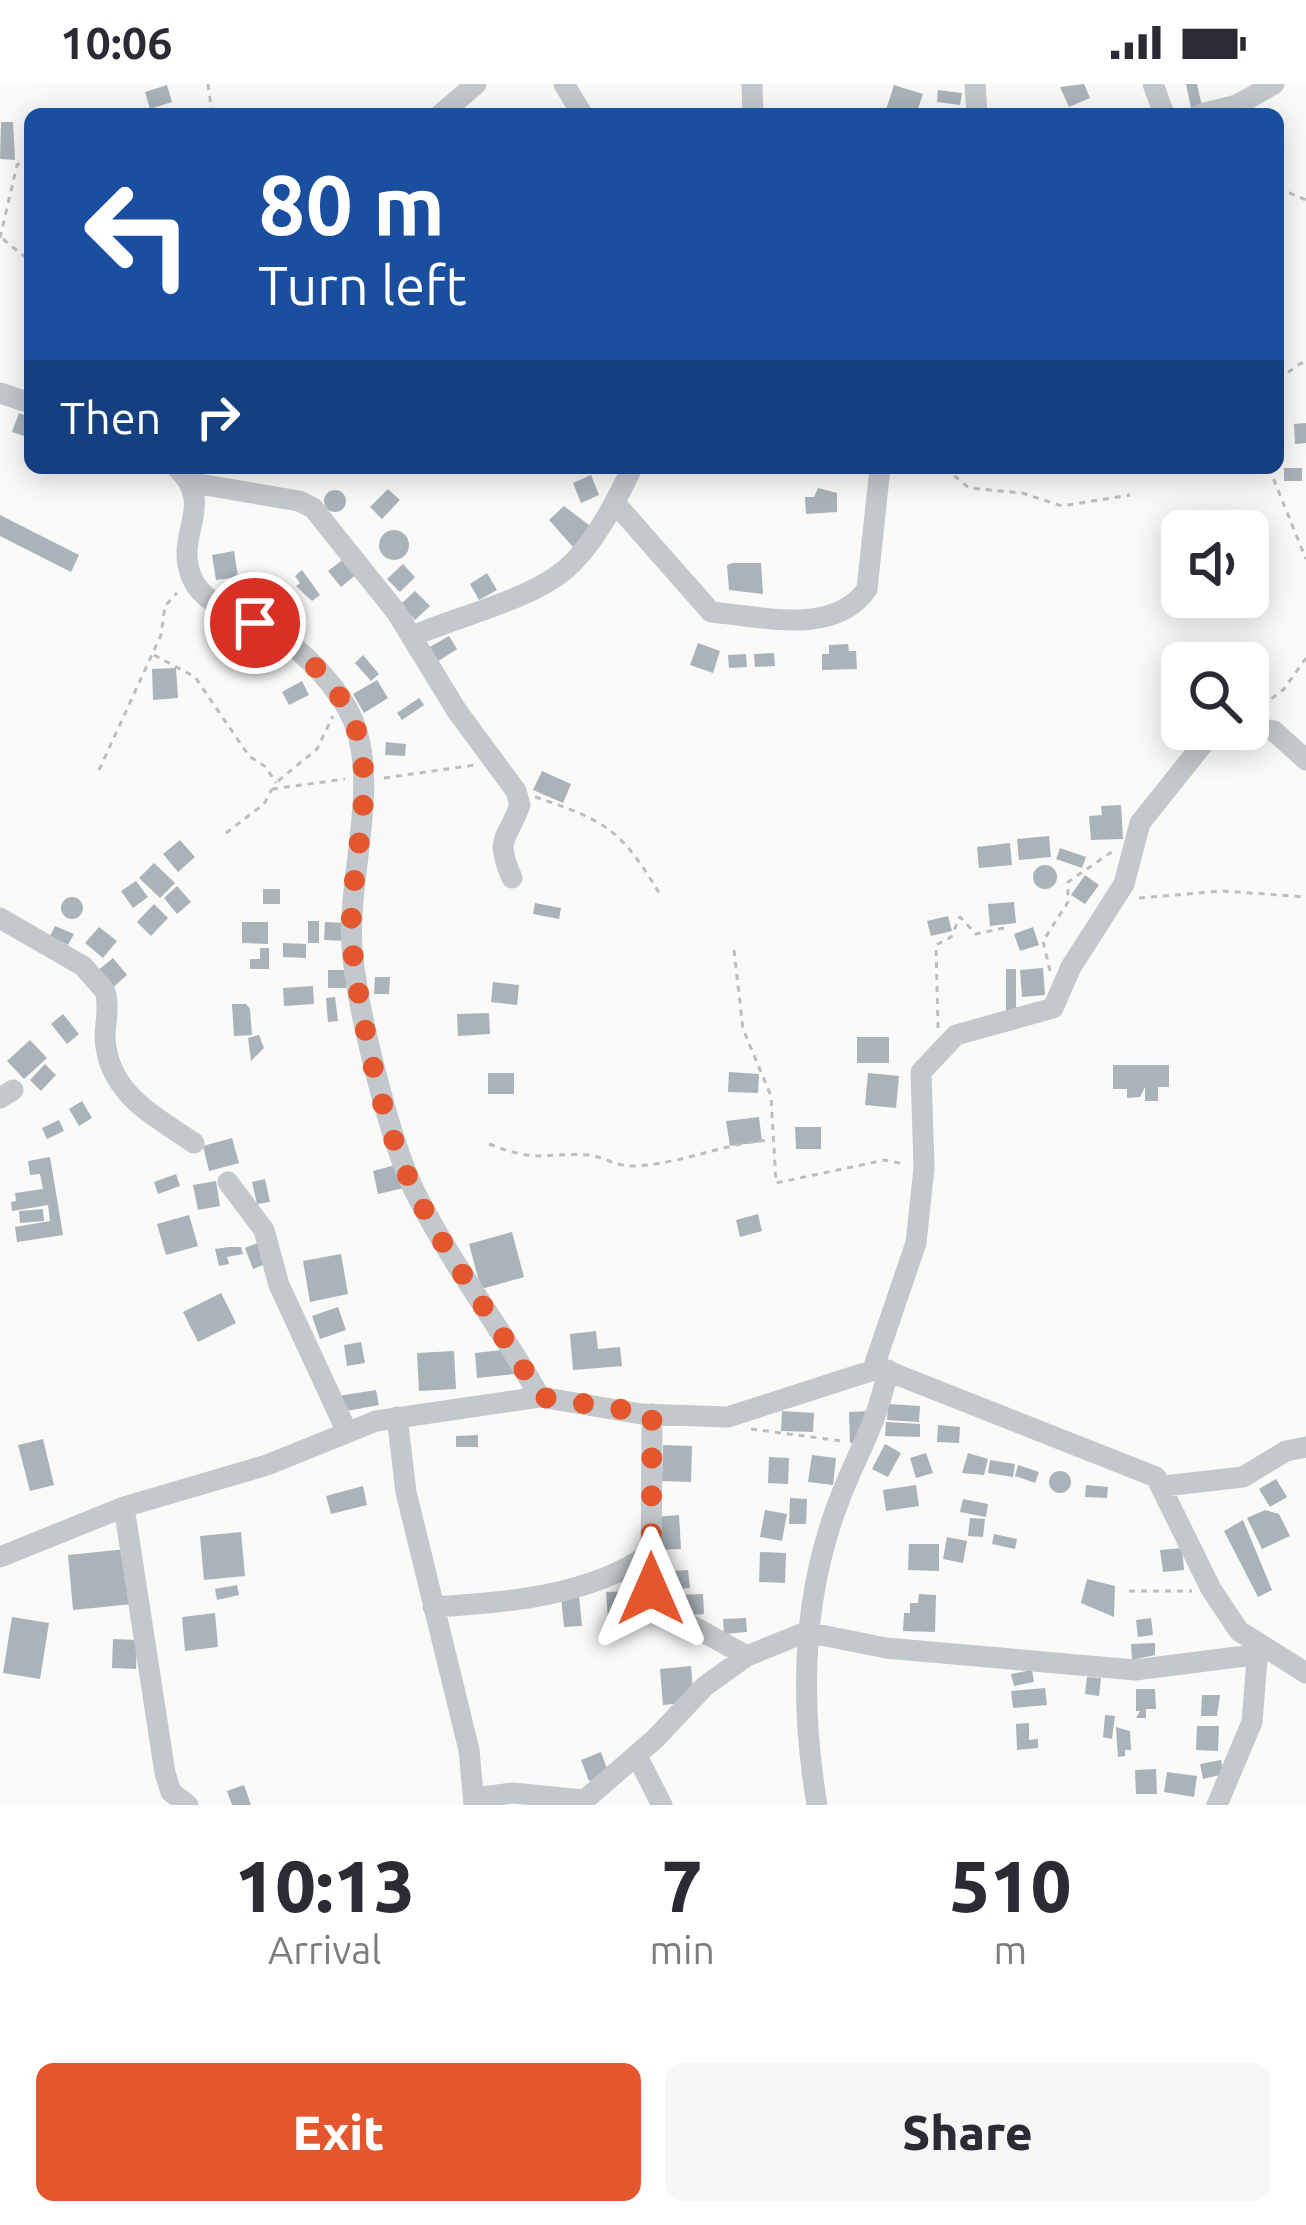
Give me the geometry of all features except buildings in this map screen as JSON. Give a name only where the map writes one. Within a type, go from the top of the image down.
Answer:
[{"type":"street","points":[[448,108],[476,84]]},
{"type":"street","points":[[1225,108],[1274,84]]},
{"type":"street","points":[[413,637],[514,599],[566,570],[615,503],[629,474]]},
{"type":"street","points":[[615,503],[711,612],[815,620],[833,617],[866,589],[879,474]]},
{"type":"street","points":[[185,476],[196,508],[187,542],[193,581],[212,602],[274,632],[341,699],[359,739],[362,779],[352,950],[390,1121],[414,1191],[540,1397]]},
{"type":"street","points":[[185,476],[313,508],[413,637],[457,711],[516,791],[520,805],[503,831],[501,854],[512,878]]},
{"type":"street","points":[[1269,730],[1306,760]]},
{"type":"street","points":[[817,1805],[808,1730],[806,1632],[838,1504],[869,1442],[880,1369],[910,1269],[924,1168],[921,1072],[938,1048],[956,1035],[1048,1011],[1059,1001],[1071,968],[1114,903],[1138,835],[1196,750]]},
{"type":"street","points":[[0,918],[82,966],[105,991],[108,1062],[116,1081],[130,1099],[194,1143]]},
{"type":"street","points":[[228,1182],[264,1230],[279,1285],[347,1432]]},
{"type":"street","points":[[0,1557],[124,1507],[266,1466],[397,1417],[540,1397],[652,1414],[728,1417],[880,1369],[1148,1472],[1164,1486],[1211,1589],[1239,1630],[1256,1651],[1306,1672]]},
{"type":"street","points":[[652,1414],[651,1553],[656,1606],[747,1656]]},
{"type":"street","points":[[397,1417],[406,1492],[469,1750],[474,1801],[513,1793],[580,1802],[638,1756],[705,1686],[747,1656],[806,1632],[886,1648],[1136,1670],[1256,1651]]},
{"type":"street","points":[[1164,1486],[1243,1477],[1286,1451],[1306,1447]]},
{"type":"street","points":[[124,1507],[165,1773],[171,1792],[188,1805]]},
{"type":"street","points":[[433,1607],[518,1599],[601,1580],[621,1574],[651,1553]]},
{"type":"street","points":[[1217,1805],[1252,1722],[1256,1651]]},
{"type":"street","points":[[638,1756],[662,1805]]},
{"type":"path","points":[[24,160],[17,165],[0,237],[24,256]]},
{"type":"path","points":[[952,474],[969,488],[1022,493],[1062,506],[1130,496]]},
{"type":"path","points":[[1271,474],[1306,559]]},
{"type":"path","points":[[99,770],[152,654],[168,599],[193,581]]},
{"type":"path","points":[[152,654],[195,677],[249,756],[266,766],[276,783]]},
{"type":"path","points":[[1269,700],[1306,658]]},
{"type":"path","points":[[226,833],[264,804],[276,783],[316,749],[341,699]]},
{"type":"path","points":[[272,789],[428,775],[495,761]]},
{"type":"path","points":[[516,791],[587,814],[628,841],[661,896]]},
{"type":"path","points":[[1059,1001],[1043,941],[1068,902],[1068,882],[1138,835]]},
{"type":"path","points":[[1114,903],[1223,891],[1306,897]]},
{"type":"path","points":[[938,1048],[936,945],[951,938],[960,917],[976,934],[1009,926]]},
{"type":"path","points":[[734,950],[743,1030],[771,1096],[777,1184],[885,1160],[924,1168]]},
{"type":"path","points":[[489,1144],[529,1160],[591,1155],[628,1167],[698,1157],[722,1144],[771,1140]]},
{"type":"path","points":[[728,1417],[773,1435],[869,1442]]},
{"type":"path","points":[[1129,1592],[1211,1589]]},
{"type":"route","points":[[255,623],[274,632],[317,670],[341,699],[359,739],[362,779],[352,950],[390,1121],[414,1191],[540,1397],[652,1414],[651,1589]]}]
